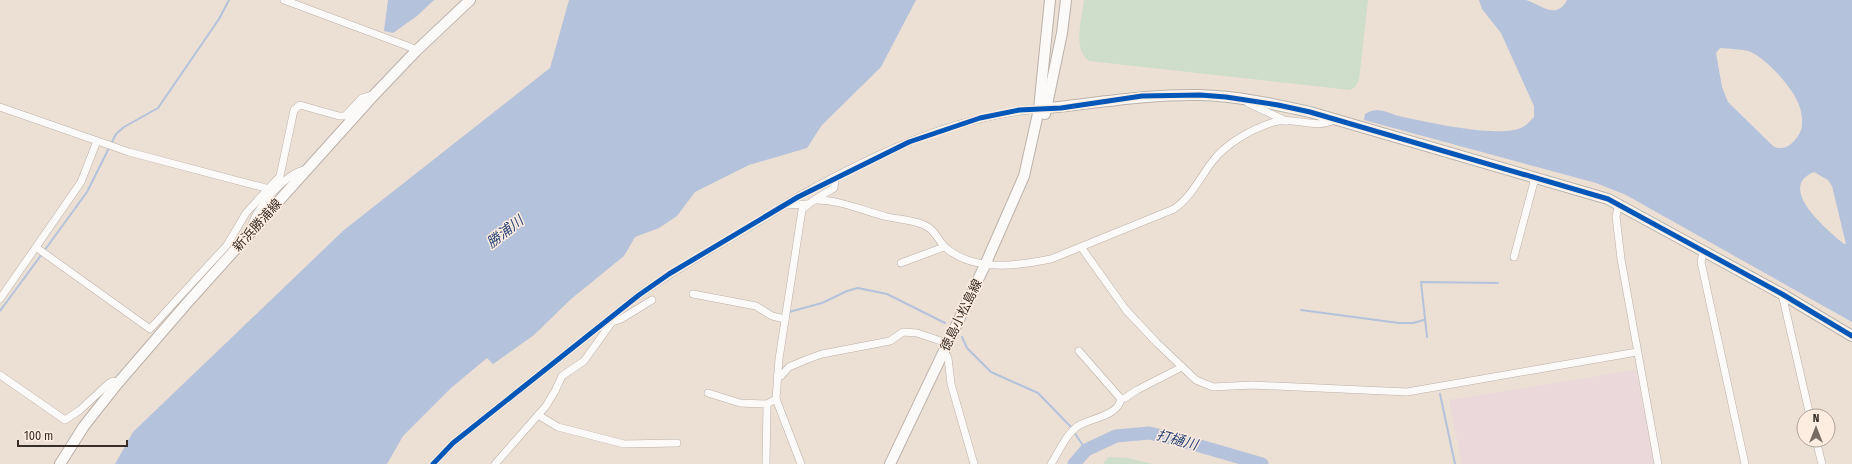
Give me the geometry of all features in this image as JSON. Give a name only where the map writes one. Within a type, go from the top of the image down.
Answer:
[{"type":"main road","name":"新浜勝浦線","points":[[60,464],[84,426],[118,383],[375,94],[416,51],[470,0]]},
{"type":"main road","name":"徳島小松島線","points":[[1043,109],[1041,90],[1050,0]]},
{"type":"main road","name":"徳島小松島線","points":[[890,464],[985,265],[1016,195],[1027,165],[1043,109],[1051,92],[1062,33],[1066,0]]},
{"type":"main road","points":[[1043,109],[1061,108],[1142,96],[1200,95],[1278,105],[1334,120],[1608,199],[1782,294],[1852,336]]},
{"type":"street","points":[[284,0],[410,47],[416,51]]},
{"type":"street","points":[[250,234],[252,222],[280,176],[294,110],[300,105],[339,116],[344,116],[362,98],[375,94]]},
{"type":"street","points":[[1245,100],[1286,121]]},
{"type":"street","points":[[0,107],[129,152],[272,190]]},
{"type":"street","points":[[433,464],[453,443],[669,274],[787,205],[798,197],[872,159],[935,132],[1004,112],[1043,109]]},
{"type":"street","points":[[816,200],[837,201],[885,216],[913,221],[932,230],[944,247],[961,257],[985,265],[998,266],[1042,260],[1081,247],[1174,210],[1187,199],[1214,160],[1231,144],[1269,124],[1286,121],[1328,123],[1334,120]]},
{"type":"street","points":[[0,299],[81,182],[97,141]]},
{"type":"street","points":[[36,248],[150,329],[227,245],[246,214],[272,190],[296,173],[307,170]]},
{"type":"street","points":[[787,205],[807,204],[816,200],[834,188],[835,178]]},
{"type":"street","points":[[1514,257],[1535,178]]},
{"type":"street","points":[[801,464],[776,399],[777,376],[800,217],[802,210],[807,204]]},
{"type":"street","points":[[1619,204],[1616,216],[1621,259],[1658,464]]},
{"type":"street","points":[[901,263],[944,247]]},
{"type":"street","points":[[1081,247],[1126,310],[1196,380],[1213,387],[1252,385],[1407,392],[1637,352]]},
{"type":"street","points":[[1703,252],[1701,262],[1745,464]]},
{"type":"street","points":[[693,294],[756,306],[772,316],[785,319]]},
{"type":"street","points":[[1782,294],[1808,408]]},
{"type":"street","points":[[611,320],[621,319],[652,300]]},
{"type":"street","points":[[495,464],[551,399],[562,376],[584,361],[611,320]]},
{"type":"street","points":[[777,376],[781,376],[789,367],[822,354],[890,341],[903,332],[917,333],[946,347],[951,384],[974,464]]},
{"type":"street","points":[[1079,351],[1121,398]]},
{"type":"street","points":[[1121,398],[1125,398],[1137,390],[1182,367]]},
{"type":"street","points":[[0,375],[65,420],[80,410],[108,384],[113,381],[118,383]]},
{"type":"street","points":[[708,393],[740,403],[766,404],[776,399]]},
{"type":"street","points":[[1051,464],[1070,433],[1078,426],[1116,408],[1120,404],[1121,398]]},
{"type":"street","points":[[766,404],[766,464]]},
{"type":"street","points":[[538,415],[558,427],[624,444],[677,442]]},
{"type":"street","points":[[1818,448],[1822,464]]},
{"type":"shaded area","points":[[1636,370],[1655,464],[1462,464],[1449,400]]},
{"type":"green space","points":[[1084,0],[1368,0],[1359,80],[1355,87],[1350,90],[1089,61],[1084,56],[1079,41]]},
{"type":"green space","points":[[1108,457],[1128,458],[1153,464],[1103,464]]},
{"type":"water","points":[[388,0],[434,0],[417,16],[393,33],[384,31]]},
{"type":"water","name":"勝浦川","points":[[569,0],[916,0],[881,67],[822,125],[807,148],[749,165],[695,192],[677,216],[659,228],[635,237],[624,256],[571,299],[534,335],[493,364],[487,358],[451,388],[403,436],[387,464],[115,464],[133,432],[344,230],[550,68]]},
{"type":"water","points":[[1479,0],[1526,0],[1553,10],[1563,6],[1567,0],[1852,0],[1852,322],[1626,195],[1596,183],[1364,120],[1365,114],[1378,110],[1427,122],[1481,130],[1512,130],[1523,127],[1527,124],[1534,117],[1534,106],[1501,33],[1482,9]],"holes":[[[1720,48],[1745,50],[1755,54],[1772,67],[1788,86],[1799,104],[1802,121],[1802,128],[1794,142],[1782,148],[1773,146],[1728,102],[1722,87],[1716,53]],[[1814,172],[1828,180],[1832,186],[1846,244],[1844,244],[1818,220],[1802,198],[1800,188],[1803,179]]]},
{"type":"waterway","points":[[44,251],[87,192],[116,134],[124,127],[158,108],[219,19],[229,0]]},
{"type":"waterway","points":[[0,311],[42,254]]},
{"type":"waterway","points":[[1427,337],[1421,282],[1498,283]]},
{"type":"waterway","points":[[789,312],[822,303],[847,291],[858,288],[887,294],[945,323]]},
{"type":"waterway","points":[[1301,310],[1399,323],[1413,323],[1424,320]]},
{"type":"waterway","points":[[962,337],[967,348],[991,372],[1038,393],[1072,428]]},
{"type":"waterway","points":[[1440,394],[1455,464]]},
{"type":"waterway","points":[[1074,432],[1086,450]]},
{"type":"waterway","name":"打樋川","points":[[1074,464],[1086,450],[1116,436],[1149,433],[1183,441],[1262,464]]},
{"type":"cycle path","points":[[433,464],[453,443],[639,295],[669,274],[798,197],[909,142],[980,118],[1019,110],[1061,108],[1142,96],[1200,95],[1226,97],[1278,105],[1310,112],[1608,199],[1782,294],[1852,336]]}]
